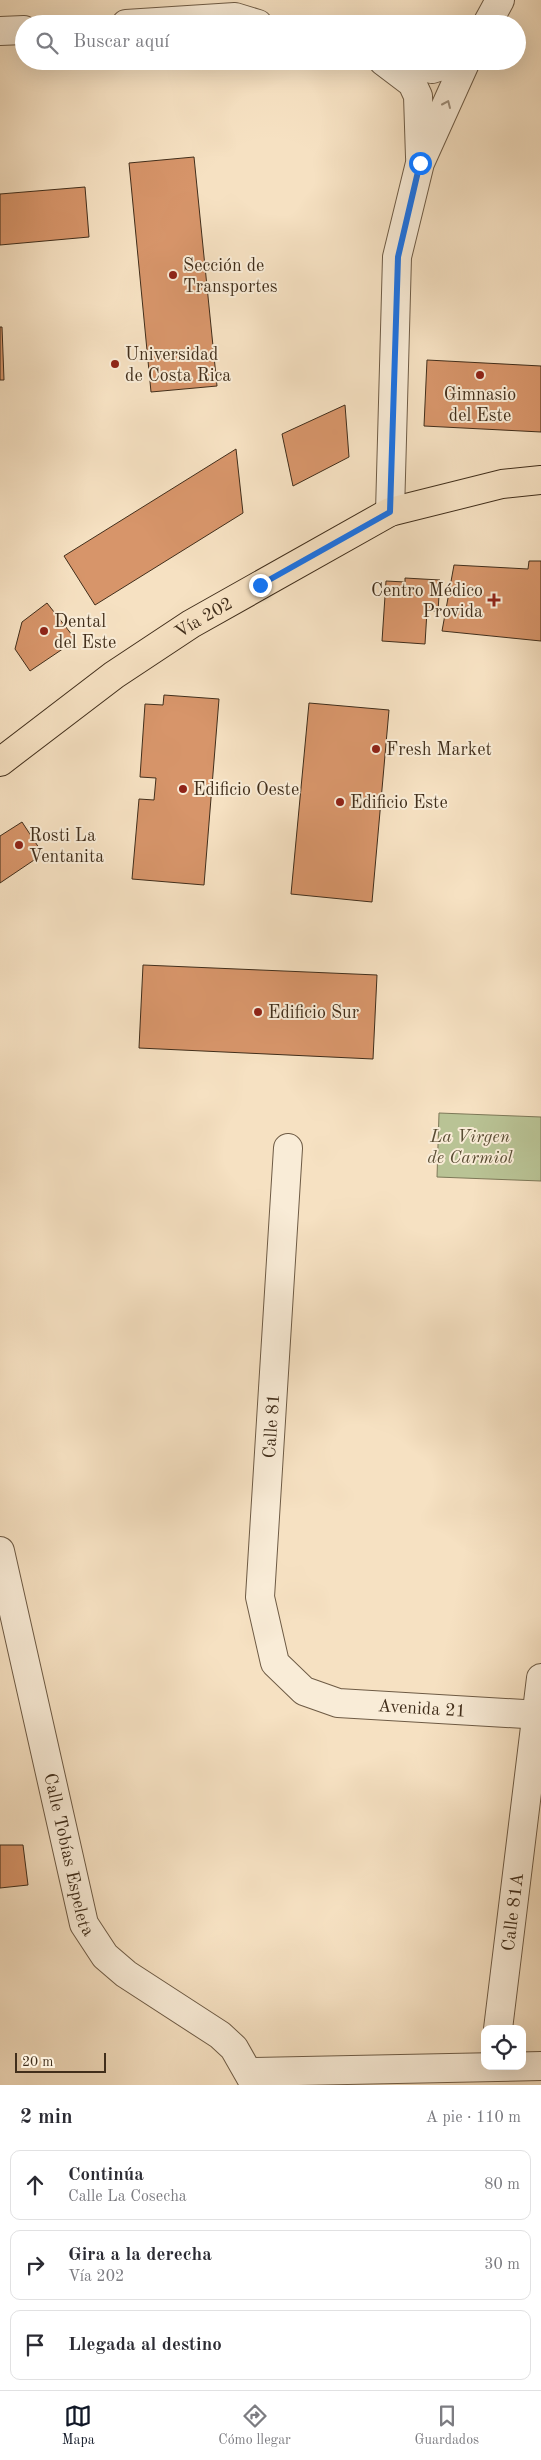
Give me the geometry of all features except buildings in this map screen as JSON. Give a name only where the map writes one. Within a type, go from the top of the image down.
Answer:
[{"type":"main road","name":"Vía 202","points":[[0,762],[114,675],[191,624],[390,512],[502,484],[541,480]]},
{"type":"street","points":[[492,15],[500,0]]},
{"type":"street","points":[[0,31],[15,30]]},
{"type":"street","points":[[395,70],[412,83],[418,96],[420,163]]},
{"type":"street","points":[[390,512],[398,257],[420,163],[462,70]]},
{"type":"street","name":"Calle 81","points":[[288,1148],[260,1597],[275,1663],[304,1691]]},
{"type":"street","name":"Calle Tobías Espeleta","points":[[0,1551],[84,1924],[105,1956],[126,1974],[220,2035],[234,2048],[252,2078]]},
{"type":"street","name":"Calle 81A","points":[[499,2025],[539,1715],[541,1678]]},
{"type":"street","name":"Avenida 21","points":[[304,1691],[338,1703],[539,1715]]},
{"type":"street","points":[[252,2078],[495,2073],[541,2066]]},
{"type":"green space","name":"La Virgen de Carmiol","points":[[439,1113],[541,1117],[541,1181],[437,1177]]},
{"type":"place","name":"Sección de Transportes","points":[[173,275]]},
{"type":"place","name":"Universidad de Costa Rica","points":[[115,364]]},
{"type":"place","name":"Gimnasio del Este","points":[[480,375]]},
{"type":"place","name":"Centro Médico Provida","points":[[494,600]]},
{"type":"place","name":"Dental del Este","points":[[44,631]]},
{"type":"place","name":"Fresh Market","points":[[376,749]]},
{"type":"place","name":"Edificio Oeste","points":[[183,789]]},
{"type":"place","name":"Edificio Este","points":[[340,802]]},
{"type":"place","name":"Rosti La Ventanita","points":[[19,845]]},
{"type":"place","name":"Edificio Sur","points":[[258,1012]]},
{"type":"route","points":[[260,585],[390,512],[398,257],[420,163]]}]
